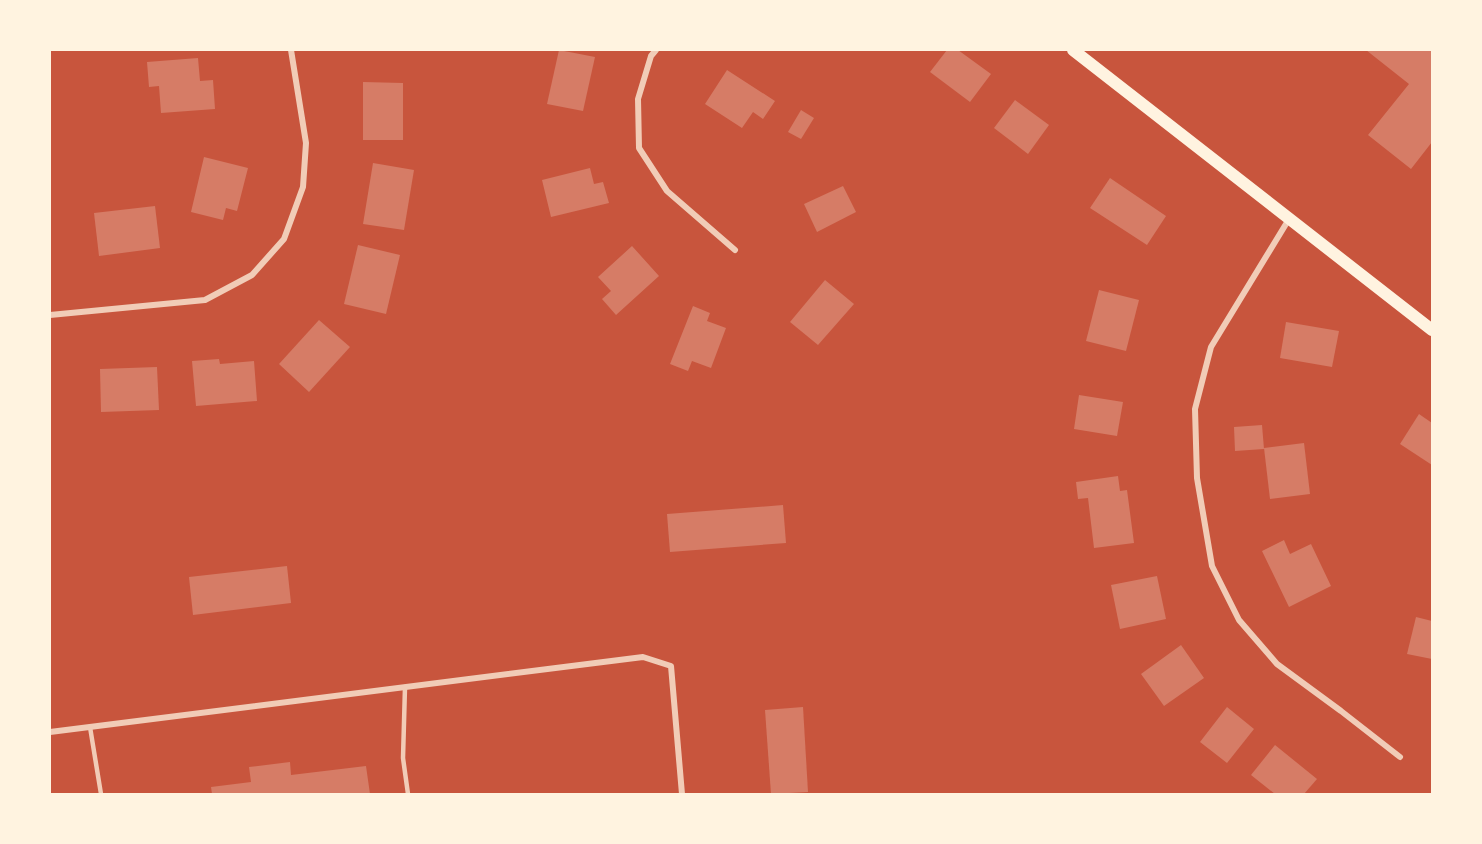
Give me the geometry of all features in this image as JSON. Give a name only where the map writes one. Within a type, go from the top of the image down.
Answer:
[{"type":"main road","points":[[1073,50],[1432,330]]},
{"type":"street","points":[[50,315],[205,300],[252,275],[284,239],[303,187],[306,143],[291,50]]},
{"type":"street","points":[[656,50],[651,56],[638,99],[639,148],[668,191],[735,250]]},
{"type":"street","points":[[1290,218],[1211,347],[1195,409],[1197,477],[1212,566],[1239,621],[1277,664],[1400,757]]},
{"type":"street","points":[[50,732],[643,657],[671,666],[682,795]]},
{"type":"lane","points":[[405,687],[404,758],[408,795]]},
{"type":"lane","points":[[90,727],[101,795]]},
{"type":"building","points":[[559,50],[595,57],[583,111],[547,104]]},
{"type":"building","points":[[947,50],[958,50],[991,74],[970,102],[930,72]]},
{"type":"building","points":[[1366,50],[1432,50],[1432,142],[1411,169],[1368,135],[1409,84]]},
{"type":"building","points":[[198,58],[200,81],[213,80],[215,109],[161,113],[159,86],[149,87],[147,62]]},
{"type":"building","points":[[727,70],[775,101],[763,119],[753,112],[742,128],[705,104]]},
{"type":"building","points":[[363,82],[403,83],[403,140],[363,140]]},
{"type":"building","points":[[1015,100],[1049,125],[1028,154],[994,128]]},
{"type":"building","points":[[801,110],[814,118],[801,139],[788,132]]},
{"type":"building","points":[[204,157],[248,168],[237,211],[226,208],[223,220],[191,212]]},
{"type":"building","points":[[373,163],[414,170],[404,230],[363,224]]},
{"type":"building","points":[[590,168],[594,184],[603,182],[609,203],[551,217],[542,180]]},
{"type":"building","points":[[1110,178],[1166,216],[1147,245],[1090,208]]},
{"type":"building","points":[[843,186],[856,212],[817,232],[804,204]]},
{"type":"building","points":[[155,206],[160,248],[99,256],[94,213]]},
{"type":"building","points":[[358,245],[400,255],[386,314],[344,304]]},
{"type":"building","points":[[632,246],[659,276],[616,315],[602,299],[611,291],[598,277]]},
{"type":"building","points":[[825,280],[854,304],[818,345],[790,322]]},
{"type":"building","points":[[1099,290],[1139,300],[1126,351],[1086,341]]},
{"type":"building","points":[[693,306],[710,313],[707,321],[726,328],[711,368],[692,361],[688,371],[670,364]]},
{"type":"building","points":[[319,320],[350,347],[309,392],[279,364]]},
{"type":"building","points":[[1286,322],[1339,331],[1332,367],[1280,358]]},
{"type":"building","points":[[219,359],[220,364],[254,361],[257,401],[196,406],[192,361]]},
{"type":"building","points":[[157,367],[159,410],[101,412],[100,369]]},
{"type":"building","points":[[1079,395],[1123,402],[1117,436],[1074,429]]},
{"type":"building","points":[[1419,414],[1432,423],[1432,465],[1400,444]]},
{"type":"building","points":[[1262,425],[1264,449],[1235,451],[1234,427]]},
{"type":"building","points":[[1304,443],[1310,494],[1270,499],[1264,448]]},
{"type":"building","points":[[1118,476],[1120,491],[1127,490],[1134,543],[1094,548],[1088,498],[1078,499],[1076,482]]},
{"type":"building","points":[[783,505],[786,543],[670,552],[667,514]]},
{"type":"building","points":[[1284,540],[1290,554],[1311,544],[1331,586],[1289,607],[1262,551]]},
{"type":"building","points":[[287,566],[291,603],[193,615],[189,577]]},
{"type":"building","points":[[1157,576],[1166,619],[1120,629],[1111,585]]},
{"type":"building","points":[[1416,617],[1432,621],[1432,659],[1407,654]]},
{"type":"building","points":[[1181,645],[1204,678],[1164,706],[1141,674]]},
{"type":"building","points":[[803,707],[808,792],[771,794],[765,710]]},
{"type":"building","points":[[1227,707],[1254,729],[1227,763],[1200,742]]},
{"type":"building","points":[[1275,745],[1317,779],[1304,794],[1275,794],[1251,775]]},
{"type":"building","points":[[290,762],[291,775],[366,766],[370,794],[212,794],[211,787],[251,782],[249,767]]}]
